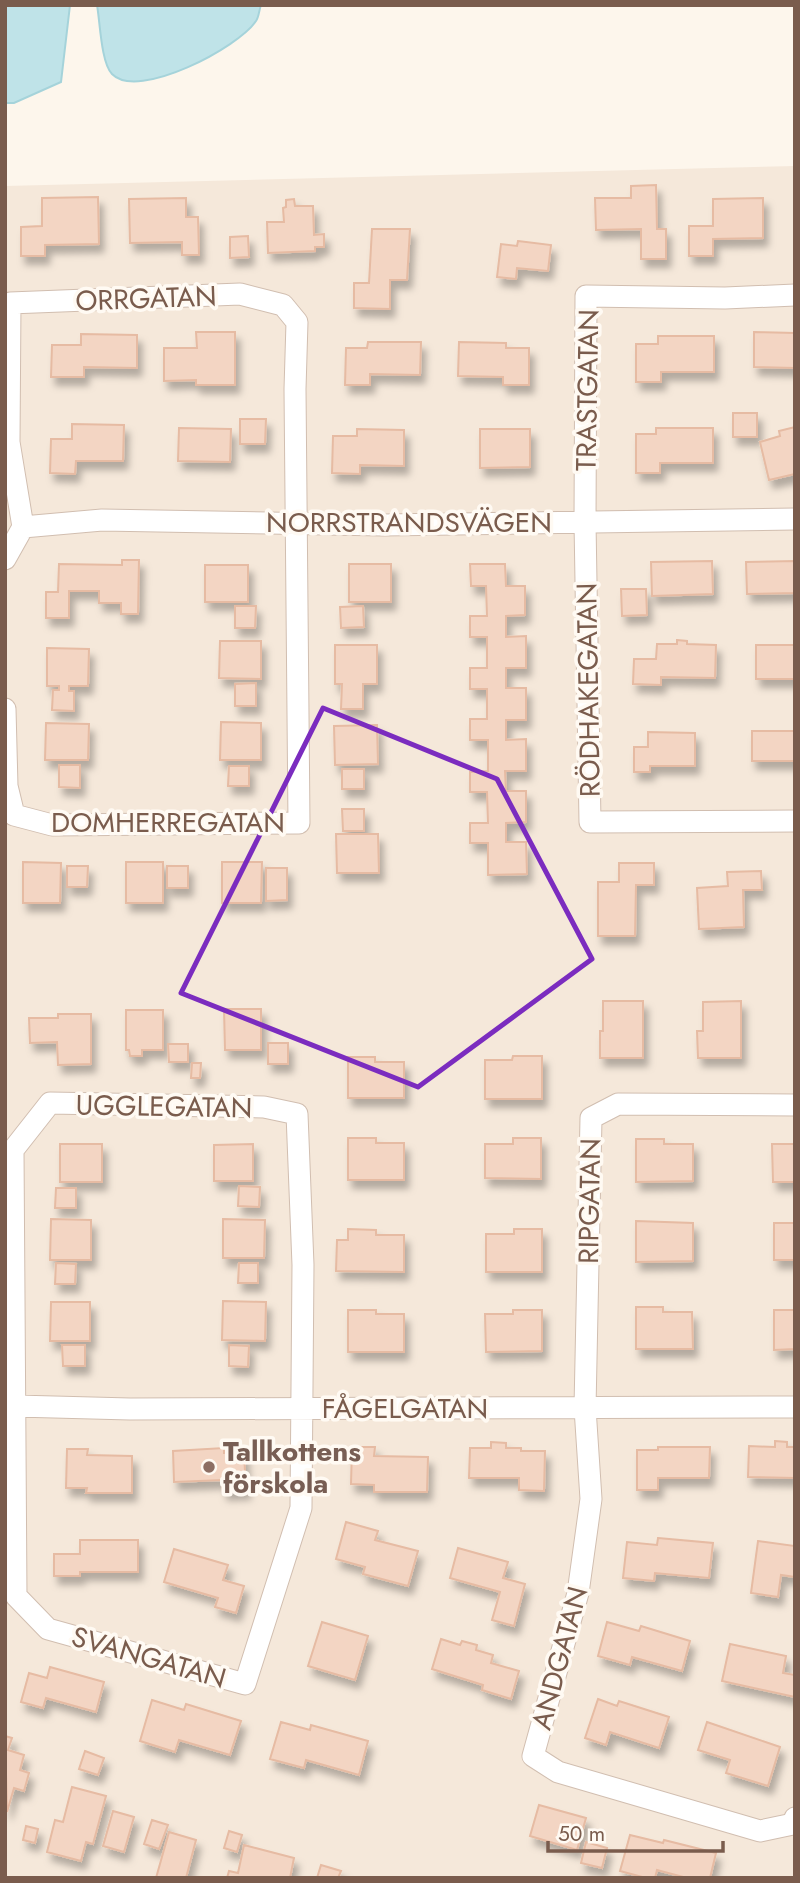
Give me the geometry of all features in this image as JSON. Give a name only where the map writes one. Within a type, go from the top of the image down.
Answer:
[{"type":"street","name":"ORRGATAN","points":[[23,527],[9,442],[10,303],[240,294],[283,305],[297,322],[297,523]]},
{"type":"street","name":"TRASTGATAN","points":[[585,522],[586,296],[725,298],[795,295]]},
{"type":"street","name":"NORRSTRANDSVÄGEN","points":[[23,527],[102,520],[383,525],[795,519]]},
{"type":"street","name":"RÖDHAKEGATAN","points":[[585,522],[590,822],[795,821]]},
{"type":"street","name":"DOMHERREGATAN","points":[[5,709],[7,786],[15,815],[52,825],[299,823],[297,523]]},
{"type":"street","points":[[5,559],[23,527]]},
{"type":"street","name":"UGGLEGATAN","points":[[16,1406],[13,1150],[50,1104],[264,1107],[298,1114],[303,1265],[303,1409]]},
{"type":"street","name":"RIPGATAN","points":[[585,1408],[591,1118],[618,1104],[795,1105]]},
{"type":"street","name":"FÅGELGATAN","points":[[16,1406],[303,1409],[795,1406]]},
{"type":"street","name":"SVANGATAN","points":[[16,1406],[16,1597],[48,1629],[245,1684],[301,1508],[303,1409]]},
{"type":"street","name":"ANDGATAN","points":[[585,1408],[591,1499],[578,1593],[533,1756],[558,1772],[760,1831],[793,1824],[795,1818]]},
{"type":"highlighted area","points":[[323,708],[497,779],[592,959],[418,1087],[181,993]]},
{"type":"shaded area","points":[[795,166],[795,1878],[5,1878],[5,186]]},
{"type":"water","points":[[5,5],[70,5],[61,82],[14,103],[5,103]]},
{"type":"water","points":[[97,5],[261,5],[258,18],[246,32],[210,56],[165,76],[143,81],[125,81],[112,74],[105,61]]},
{"type":"building","points":[[656,185],[657,229],[666,229],[666,259],[641,259],[641,229],[596,230],[595,198],[631,198],[631,186]]},
{"type":"building","points":[[98,197],[99,244],[45,245],[45,256],[21,256],[21,227],[42,226],[42,198]]},
{"type":"building","points":[[186,198],[186,217],[198,217],[199,255],[182,255],[182,242],[130,243],[129,199]]},
{"type":"building","points":[[763,198],[763,238],[713,239],[713,256],[689,256],[689,226],[713,226],[713,199]]},
{"type":"building","points":[[294,199],[295,206],[313,206],[314,235],[324,234],[324,247],[315,247],[315,251],[268,253],[267,222],[284,222],[283,208],[286,207],[286,200]]},
{"type":"building","points":[[372,229],[410,229],[407,280],[390,280],[390,309],[354,308],[354,283],[369,283]]},
{"type":"building","points":[[248,236],[249,257],[230,258],[230,237]]},
{"type":"building","points":[[518,241],[551,245],[548,271],[517,268],[516,279],[497,277],[501,244],[517,246]]},
{"type":"building","points":[[196,332],[235,332],[235,385],[196,385],[196,380],[164,381],[164,348],[197,348]]},
{"type":"building","points":[[754,332],[795,333],[795,368],[754,367]]},
{"type":"building","points":[[81,334],[137,335],[137,368],[84,367],[84,377],[51,377],[52,345],[81,345]]},
{"type":"building","points":[[658,336],[714,336],[714,372],[661,372],[661,382],[636,382],[636,344],[658,344]]},
{"type":"building","points":[[368,342],[421,342],[420,375],[370,374],[370,385],[345,385],[346,348],[367,348]]},
{"type":"building","points":[[459,342],[506,343],[506,348],[529,348],[529,385],[503,385],[503,377],[458,376]]},
{"type":"building","points":[[733,413],[757,413],[757,437],[733,437]]},
{"type":"building","points":[[240,419],[266,419],[265,444],[240,444]]},
{"type":"building","points":[[72,424],[124,425],[123,461],[76,461],[75,474],[50,473],[51,439],[72,439]]},
{"type":"building","points":[[795,427],[795,474],[769,480],[760,442],[780,436],[779,431]]},
{"type":"building","points":[[179,428],[231,429],[230,462],[178,461]]},
{"type":"building","points":[[656,428],[713,428],[713,463],[660,463],[660,473],[636,473],[636,434],[656,434]]},
{"type":"building","points":[[357,429],[404,430],[404,466],[360,465],[360,474],[332,473],[333,436],[357,436]]},
{"type":"building","points":[[480,429],[530,429],[530,467],[480,468]]},
{"type":"building","points":[[122,560],[139,560],[138,614],[121,614],[121,603],[99,603],[99,591],[69,591],[69,618],[46,618],[46,592],[58,592],[59,564],[122,565]]},
{"type":"building","points":[[712,561],[713,594],[652,596],[651,562]]},
{"type":"building","points":[[795,561],[795,593],[747,594],[746,562]]},
{"type":"building","points":[[349,564],[391,564],[391,602],[349,602]]},
{"type":"building","points":[[470,564],[505,564],[506,586],[525,586],[525,615],[506,616],[506,637],[526,636],[526,668],[506,668],[506,688],[526,688],[526,720],[506,720],[506,740],[526,739],[526,771],[505,771],[506,791],[526,791],[526,822],[506,823],[506,842],[526,842],[527,874],[488,875],[488,843],[470,843],[470,823],[488,823],[487,792],[470,792],[470,772],[488,771],[488,740],[470,740],[470,719],[487,719],[487,689],[470,689],[470,668],[487,668],[487,637],[470,637],[470,616],[487,616],[486,586],[471,586]]},
{"type":"building","points":[[205,565],[248,565],[248,602],[205,602]]},
{"type":"building","points":[[621,589],[646,589],[647,615],[622,616]]},
{"type":"building","points":[[235,606],[256,606],[255,628],[235,628]]},
{"type":"building","points":[[363,606],[364,627],[341,628],[340,607]]},
{"type":"building","points":[[677,640],[687,641],[687,644],[716,645],[715,678],[661,677],[661,685],[633,684],[634,659],[656,659],[657,644],[677,644]]},
{"type":"building","points":[[220,641],[261,641],[261,679],[219,678]]},
{"type":"building","points":[[335,645],[377,645],[377,684],[363,684],[363,709],[341,709],[342,684],[335,684]]},
{"type":"building","points":[[756,645],[795,645],[795,679],[756,679]]},
{"type":"building","points":[[47,648],[89,649],[88,686],[69,686],[69,691],[74,691],[74,711],[52,710],[53,690],[59,690],[59,686],[47,686]]},
{"type":"building","points":[[256,683],[256,706],[235,706],[235,684]]},
{"type":"building","points":[[221,722],[261,723],[261,760],[220,760]]},
{"type":"building","points":[[46,723],[89,724],[88,760],[45,760]]},
{"type":"building","points":[[377,725],[378,764],[335,765],[334,726]]},
{"type":"building","points":[[752,731],[795,731],[795,761],[752,761]]},
{"type":"building","points":[[648,732],[695,733],[695,766],[650,766],[650,772],[634,772],[634,747],[648,747]]},
{"type":"building","points":[[59,765],[80,765],[80,788],[59,787]]},
{"type":"building","points":[[229,766],[249,766],[249,786],[228,786]]},
{"type":"building","points":[[342,769],[364,769],[364,789],[342,789]]},
{"type":"building","points":[[342,809],[364,809],[364,831],[343,831]]},
{"type":"building","points":[[336,834],[378,834],[379,873],[337,873]]},
{"type":"building","points":[[23,862],[61,863],[60,903],[23,903]]},
{"type":"building","points":[[126,862],[163,862],[163,903],[126,903]]},
{"type":"building","points":[[222,862],[262,862],[261,903],[222,903]]},
{"type":"building","points":[[619,863],[654,863],[654,885],[636,885],[635,936],[598,936],[598,882],[619,882]]},
{"type":"building","points":[[67,866],[88,866],[87,887],[67,887]]},
{"type":"building","points":[[167,866],[188,866],[188,888],[167,888]]},
{"type":"building","points":[[266,868],[287,868],[287,900],[266,901]]},
{"type":"building","points":[[761,871],[762,890],[743,890],[744,927],[699,929],[697,888],[728,886],[727,872]]},
{"type":"building","points":[[603,1001],[643,1001],[643,1058],[600,1058]]},
{"type":"building","points":[[741,1001],[741,1058],[698,1058],[697,1031],[703,1031],[703,1002]]},
{"type":"building","points":[[224,1009],[261,1009],[261,1050],[225,1050]]},
{"type":"building","points":[[126,1010],[163,1010],[163,1050],[142,1050],[142,1056],[130,1056],[129,1050],[126,1050]]},
{"type":"building","points":[[58,1014],[91,1014],[91,1064],[58,1065],[57,1042],[30,1043],[29,1018],[58,1018]]},
{"type":"building","points":[[268,1043],[288,1043],[288,1064],[268,1064]]},
{"type":"building","points":[[168,1044],[188,1044],[188,1062],[169,1062]]},
{"type":"building","points":[[513,1056],[542,1056],[542,1099],[485,1099],[485,1060],[512,1060]]},
{"type":"building","points":[[348,1057],[375,1057],[375,1062],[404,1062],[404,1098],[348,1098]]},
{"type":"building","points":[[192,1063],[201,1063],[200,1078],[191,1078]]},
{"type":"building","points":[[348,1138],[376,1138],[376,1143],[404,1143],[404,1180],[348,1180]]},
{"type":"building","points":[[513,1138],[541,1138],[541,1179],[485,1178],[485,1144],[513,1144]]},
{"type":"building","points":[[636,1139],[664,1139],[664,1144],[693,1144],[693,1181],[636,1182]]},
{"type":"building","points":[[60,1144],[102,1144],[102,1182],[60,1182]]},
{"type":"building","points":[[253,1144],[253,1181],[214,1181],[214,1145]]},
{"type":"building","points":[[772,1144],[795,1144],[795,1182],[773,1182]]},
{"type":"building","points":[[239,1186],[260,1187],[259,1207],[238,1206]]},
{"type":"building","points":[[56,1188],[76,1188],[76,1208],[55,1208]]},
{"type":"building","points":[[51,1219],[91,1220],[91,1260],[50,1260]]},
{"type":"building","points":[[223,1219],[265,1220],[264,1258],[223,1258]]},
{"type":"building","points":[[636,1221],[693,1223],[693,1261],[636,1262]]},
{"type":"building","points":[[774,1223],[795,1223],[795,1260],[774,1260]]},
{"type":"building","points":[[348,1229],[376,1230],[376,1235],[404,1235],[404,1272],[336,1271],[337,1240],[348,1240]]},
{"type":"building","points":[[514,1229],[542,1229],[542,1272],[486,1272],[486,1234],[514,1234]]},
{"type":"building","points":[[56,1263],[76,1264],[75,1284],[55,1284]]},
{"type":"building","points":[[239,1263],[258,1263],[258,1283],[238,1283]]},
{"type":"building","points":[[223,1301],[266,1302],[265,1341],[222,1340]]},
{"type":"building","points":[[51,1302],[90,1302],[90,1341],[50,1341]]},
{"type":"building","points":[[636,1307],[663,1307],[663,1312],[692,1312],[693,1349],[636,1349]]},
{"type":"building","points":[[348,1310],[404,1314],[404,1352],[348,1352]]},
{"type":"building","points":[[513,1310],[542,1310],[542,1351],[486,1352],[485,1314],[513,1314]]},
{"type":"building","points":[[774,1310],[795,1310],[795,1349],[774,1350]]},
{"type":"building","points":[[62,1345],[85,1345],[85,1366],[63,1366]]},
{"type":"building","points":[[229,1345],[249,1346],[248,1367],[229,1366]]},
{"type":"building","points":[[775,1441],[787,1442],[787,1447],[795,1447],[795,1478],[748,1477],[749,1446],[775,1447]]},
{"type":"building","points":[[491,1442],[506,1443],[506,1448],[521,1448],[521,1451],[545,1451],[544,1491],[519,1490],[519,1478],[469,1478],[470,1448],[491,1448]]},
{"type":"building","points":[[352,1447],[375,1447],[374,1456],[428,1457],[427,1492],[374,1492],[374,1485],[351,1484]]},
{"type":"building","points":[[658,1447],[710,1447],[709,1478],[658,1478],[658,1490],[637,1490],[637,1450],[658,1450]]},
{"type":"building","name":"Tallkottens förskola","points":[[224,1448],[224,1453],[244,1452],[246,1491],[223,1492],[222,1480],[174,1482],[173,1451]]},
{"type":"building","points":[[67,1449],[88,1449],[87,1455],[132,1456],[132,1493],[86,1493],[87,1488],[66,1488]]},
{"type":"building","points":[[346,1522],[378,1531],[375,1540],[418,1551],[408,1586],[363,1574],[365,1567],[336,1559]]},
{"type":"building","points":[[658,1538],[713,1543],[709,1578],[655,1573],[654,1581],[623,1578],[627,1542],[657,1545]]},
{"type":"building","points":[[80,1540],[138,1540],[138,1572],[80,1572],[80,1576],[54,1576],[54,1554],[80,1554]]},
{"type":"building","points":[[758,1541],[795,1546],[795,1577],[781,1575],[778,1597],[751,1593]]},
{"type":"building","points":[[458,1548],[508,1562],[503,1578],[525,1584],[514,1626],[492,1620],[500,1592],[450,1578]]},
{"type":"building","points":[[174,1549],[228,1565],[223,1580],[244,1586],[236,1613],[215,1607],[218,1598],[164,1582]]},
{"type":"building","points":[[322,1622],[368,1636],[355,1680],[308,1666]]},
{"type":"building","points":[[607,1622],[639,1631],[641,1626],[690,1641],[682,1671],[632,1657],[630,1665],[598,1656]]},
{"type":"building","points":[[441,1639],[460,1645],[462,1641],[477,1645],[476,1650],[493,1655],[491,1663],[519,1671],[511,1699],[482,1690],[483,1685],[432,1669]]},
{"type":"building","points":[[730,1644],[786,1656],[783,1673],[795,1675],[795,1697],[722,1681]]},
{"type":"building","points":[[50,1667],[104,1682],[96,1712],[46,1698],[43,1708],[21,1702],[29,1673],[47,1678]]},
{"type":"building","points":[[598,1699],[617,1706],[619,1701],[669,1717],[659,1748],[610,1732],[606,1745],[585,1738]]},
{"type":"building","points":[[152,1700],[184,1710],[186,1704],[241,1721],[230,1755],[179,1740],[175,1752],[140,1741]]},
{"type":"building","points":[[281,1722],[310,1730],[311,1725],[368,1741],[359,1775],[306,1760],[304,1768],[270,1759]]},
{"type":"building","points":[[707,1722],[780,1747],[768,1786],[726,1773],[730,1760],[698,1750]]},
{"type":"building","points":[[5,1736],[12,1738],[8,1750],[24,1755],[20,1770],[29,1773],[24,1791],[14,1788],[7,1812]]},
{"type":"building","points":[[85,1751],[104,1758],[98,1775],[79,1769]]},
{"type":"building","points":[[72,1787],[106,1796],[93,1844],[86,1842],[81,1861],[47,1852],[55,1820],[63,1822]]},
{"type":"building","points":[[539,1805],[586,1818],[577,1850],[530,1836]]},
{"type":"building","points":[[113,1811],[134,1817],[124,1852],[103,1846]]},
{"type":"building","points":[[152,1820],[168,1825],[159,1849],[144,1844]]},
{"type":"building","points":[[26,1826],[38,1829],[35,1843],[23,1840]]},
{"type":"building","points":[[229,1831],[242,1835],[237,1852],[224,1848]]},
{"type":"building","points":[[169,1832],[196,1840],[186,1878],[156,1878]]},
{"type":"building","points":[[630,1835],[716,1853],[710,1878],[687,1878],[657,1870],[655,1878],[646,1878],[620,1871]]},
{"type":"building","points":[[586,1842],[607,1848],[602,1868],[581,1863]]},
{"type":"building","points":[[244,1845],[294,1858],[290,1878],[227,1878],[229,1871],[238,1873]]},
{"type":"building","points":[[321,1865],[341,1871],[338,1878],[317,1878]]},
{"type":"place","name":"Tallkottens förskola","points":[[209,1467]]}]
